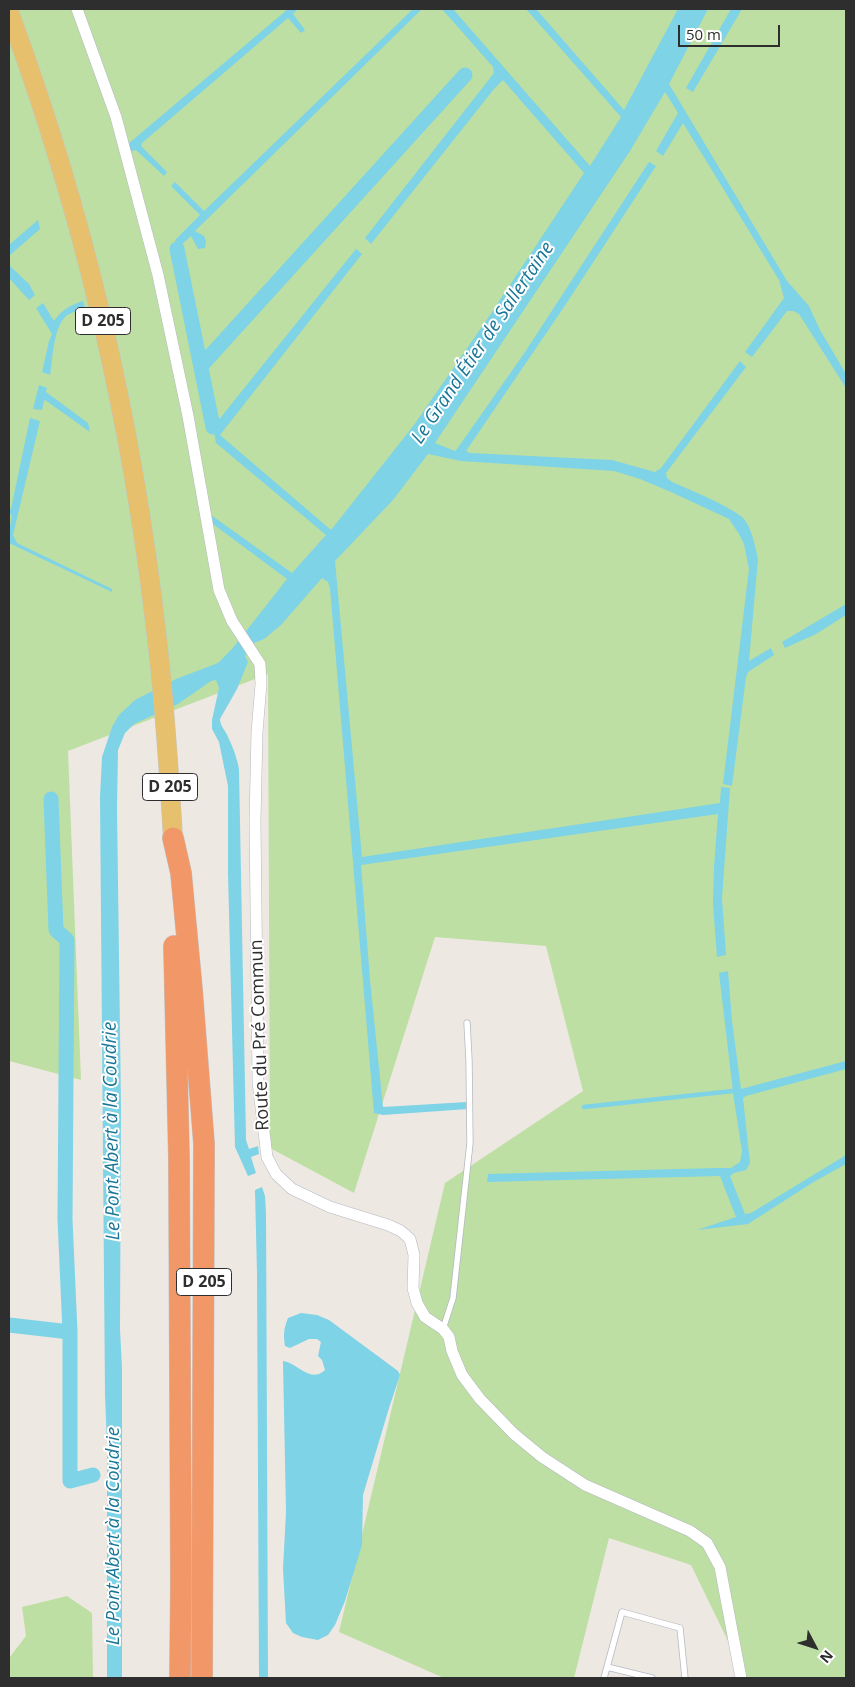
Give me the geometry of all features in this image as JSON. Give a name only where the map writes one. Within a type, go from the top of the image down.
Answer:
[{"type":"highway","name":"D 205","points":[[174,838],[171,874],[177,994],[179,1159],[182,1584],[180,1678]]},
{"type":"highway","name":"D 205","points":[[174,838],[181,873],[204,1144],[202,1678]]},
{"type":"main road","name":"D 205","points":[[9,12],[54,143],[102,317],[134,480],[157,639],[174,838]]},
{"type":"street","name":"Route du Pré Commun","points":[[77,9],[116,117],[164,298],[188,416],[219,590],[232,621],[257,658],[260,670],[255,821],[258,1082],[267,1157],[284,1184],[299,1193],[330,1207],[388,1225],[401,1231],[410,1240],[414,1255],[413,1288],[417,1303],[425,1317],[443,1329]]},
{"type":"street","points":[[443,1329],[449,1337],[452,1352],[462,1375],[480,1399],[514,1434],[542,1457],[585,1485],[690,1531],[707,1543],[720,1567],[741,1678]]},
{"type":"lane","points":[[443,1329],[453,1298],[470,1143],[467,1024]]},
{"type":"lane","points":[[604,1678],[622,1612],[680,1628],[685,1678]]},
{"type":"lane","points":[[607,1667],[652,1678]]},
{"type":"green space","points":[[9,9],[846,9],[846,1678],[746,1678],[691,1565],[609,1538],[574,1678],[444,1678],[339,1632],[445,1183],[583,1091],[546,946],[435,937],[354,1193],[270,1148],[268,674],[68,751],[81,1080],[9,1061]]},
{"type":"green space","points":[[67,1596],[92,1613],[93,1678],[9,1678],[9,1658],[26,1636],[22,1607]]},
{"type":"water","points":[[288,9],[298,9],[293,14],[305,30],[301,33],[288,18],[142,143],[141,146],[167,172],[164,176],[136,150],[129,152],[128,144]]},
{"type":"water","points":[[413,9],[422,9],[195,231],[204,236],[206,241],[205,248],[198,249],[191,236],[177,249],[175,240],[200,215],[171,186],[175,182],[204,211]]},
{"type":"water","points":[[442,9],[453,9],[590,166],[621,117],[526,9],[536,9],[624,110],[678,9],[708,9],[669,84],[787,281],[809,306],[820,330],[846,374],[846,388],[799,314],[793,311],[787,311],[752,357],[745,352],[784,298],[779,280],[683,123],[663,156],[656,151],[678,113],[665,92],[630,151],[435,443],[455,451],[457,449],[523,355],[649,162],[656,166],[564,307],[466,451],[470,453],[612,460],[655,472],[661,468],[740,361],[746,367],[666,473],[667,478],[672,482],[720,503],[743,518],[751,532],[758,559],[749,661],[771,648],[774,655],[748,672],[746,677],[732,786],[723,784],[749,569],[744,544],[729,519],[640,479],[614,471],[461,461],[428,454],[393,500],[335,561],[362,857],[720,803],[721,787],[730,788],[722,898],[726,955],[717,957],[713,904],[718,814],[361,865],[383,1107],[467,1102],[468,1109],[383,1115],[374,1113],[328,582],[322,578],[281,625],[264,639],[254,643],[245,656],[248,662],[237,689],[220,719],[239,769],[246,1140],[249,1149],[258,1146],[259,1154],[251,1157],[256,1173],[248,1176],[235,1147],[228,873],[228,786],[219,742],[212,729],[212,720],[219,688],[216,680],[211,681],[178,704],[134,724],[125,733],[118,750],[117,808],[121,1107],[122,1678],[107,1678],[107,1445],[100,797],[102,757],[112,727],[119,715],[135,700],[176,679],[218,663],[232,649],[287,579],[213,524],[211,515],[292,573],[326,535],[216,443],[213,427],[356,249],[362,254],[220,435],[331,530],[414,425],[584,173],[503,80],[371,244],[365,238],[494,73],[493,67]]},
{"type":"water","points":[[731,9],[742,9],[693,92],[686,88]]},
{"type":"water","points":[[38,220],[40,229],[9,256],[9,245]]},
{"type":"water","points":[[9,265],[29,284],[35,295],[29,300],[9,278]]},
{"type":"water","points":[[83,301],[85,309],[66,316],[58,328],[50,375],[42,372],[52,334],[36,308],[43,303],[54,321],[67,308]]},
{"type":"water","points":[[39,385],[47,388],[46,392],[88,423],[90,432],[45,400],[42,410],[33,409]]},
{"type":"water","points":[[30,418],[40,421],[13,535],[17,543],[112,589],[112,592],[9,543],[12,515],[9,514],[9,509],[11,509]]},
{"type":"water","points":[[846,604],[846,615],[816,634],[785,648],[782,642]]},
{"type":"water","points":[[728,971],[741,1089],[846,1061],[846,1069],[743,1098],[750,1163],[746,1170],[730,1176],[745,1214],[751,1213],[846,1155],[846,1164],[812,1183],[748,1224],[697,1230],[736,1217],[720,1176],[487,1182],[488,1174],[731,1168],[740,1162],[742,1151],[719,973]]},
{"type":"water","points":[[262,1187],[265,1196],[266,1213],[268,1678],[259,1678],[255,1190]]},
{"type":"water","points":[[301,1313],[317,1315],[329,1320],[398,1371],[400,1375],[363,1495],[362,1545],[345,1601],[335,1625],[328,1635],[318,1640],[293,1633],[286,1623],[283,1569],[286,1512],[283,1361],[309,1374],[320,1374],[325,1370],[322,1360],[318,1356],[321,1342],[317,1339],[309,1339],[290,1348],[285,1346],[284,1332],[288,1318]]},
{"type":"waterway","points":[[201,366],[465,75]]},
{"type":"waterway","points":[[177,249],[213,427]]},
{"type":"waterway","points":[[9,1325],[70,1332],[65,1219],[67,940],[56,930],[51,799]]},
{"type":"waterway","points":[[584,1107],[733,1091]]},
{"type":"waterway","points":[[70,1332],[70,1481],[93,1475]]},
{"type":"water label","name":"Le Grand Étier de Sallertaine","points":[[483,343]]},
{"type":"water label","name":"Le Pont Abert à la Coudrie","points":[[112,1131]]},
{"type":"water label","name":"Le Pont Abert à la Coudrie","points":[[114,1536]]}]
